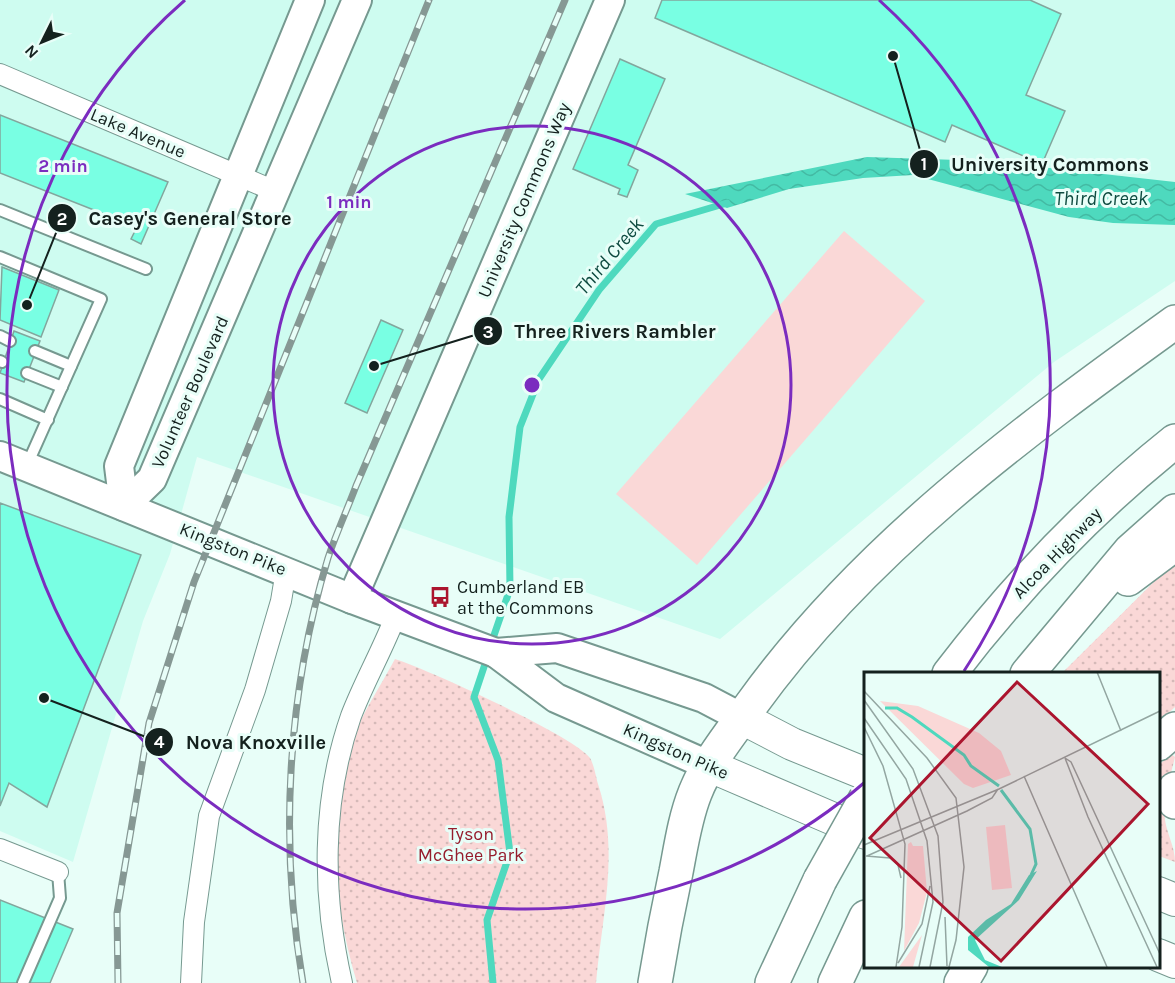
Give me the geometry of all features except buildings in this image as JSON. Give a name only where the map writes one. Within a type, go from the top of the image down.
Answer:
[{"type":"highway","points":[[655,983],[682,838],[695,792],[710,766],[769,680],[861,575],[939,502],[1065,402],[1175,322]]},
{"type":"highway","points":[[1087,519],[1175,426]]},
{"type":"highway","name":"Alcoa Highway","points":[[951,672],[1025,584],[1087,519],[1175,441]]},
{"type":"highway","points":[[1029,672],[1130,551],[1175,511]]},
{"type":"highway","points":[[1059,636],[1142,567],[1175,544]]},
{"type":"highway","points":[[1160,742],[1175,729]]},
{"type":"highway","points":[[1175,789],[1175,802]]},
{"type":"highway","points":[[772,983],[820,880],[864,802]]},
{"type":"highway","points":[[835,983],[864,921]]},
{"type":"highway","points":[[961,983],[970,968]]},
{"type":"main road","name":"Kingston Pike","points":[[742,718],[792,744],[864,773]]},
{"type":"main road","name":"Kingston Pike","points":[[710,766],[864,831]]},
{"type":"main road","points":[[1160,894],[1175,900]]},
{"type":"main road","points":[[1160,956],[1175,962]]},
{"type":"street","name":"Volunteer Boulevard","points":[[124,506],[119,466],[310,0]]},
{"type":"street","name":"Volunteer Boulevard","points":[[124,506],[152,479],[277,192],[357,0]]},
{"type":"street","name":"University Commons Way","points":[[352,598],[610,0]]},
{"type":"street","name":"Lake Avenue","points":[[0,74],[277,192]]},
{"type":"street","name":"Kingston Pike","points":[[0,456],[352,598],[496,653],[556,698],[710,766]]},
{"type":"street","points":[[190,983],[194,922],[209,816],[255,690],[281,601],[286,571]]},
{"type":"street","points":[[342,983],[335,942],[327,851],[329,802],[351,716],[396,615]]},
{"type":"street","name":"Kingston Pike","points":[[496,653],[558,648],[704,698],[742,718]]},
{"type":"street","points":[[0,849],[58,872]]},
{"type":"lane","points":[[0,210],[146,269]]},
{"type":"lane","points":[[0,257],[101,299],[26,467]]},
{"type":"lane","points":[[35,351],[71,366]]},
{"type":"lane","points":[[27,373],[62,387]]},
{"type":"lane","points":[[0,399],[48,420]]},
{"type":"lane","points":[[24,983],[60,898],[58,872]]},
{"type":"shaded area","points":[[0,0],[1175,0],[1175,281],[1054,362],[720,639],[197,457],[170,554],[143,621],[73,862],[0,831]]},
{"type":"green space","points":[[844,231],[925,301],[697,565],[616,494]]},
{"type":"green space","points":[[1175,561],[1175,707],[1160,721],[1160,672],[1063,672]]},
{"type":"green space","name":"Tyson McGhee Park","points":[[395,659],[467,689],[530,720],[578,748],[590,758],[604,809],[609,858],[596,983],[357,983],[338,892],[335,831],[338,800],[343,770],[356,730]]},
{"type":"green space","points":[[1171,754],[1175,757],[1167,788],[1165,820],[1175,862],[1160,856],[1160,764]]},
{"type":"water","name":"Third Creek","points":[[867,157],[988,161],[1175,182],[1175,225],[1113,223],[1069,217],[913,175],[863,178],[789,189],[727,208],[685,194]]},
{"type":"waterway","name":"Third Creek","points":[[491,644],[510,589],[509,517],[520,427],[539,379],[599,290],[656,224],[727,203]]},
{"type":"waterway","name":"Third Creek","points":[[487,658],[474,697],[498,760],[510,853],[487,920],[493,983]]},
{"type":"railway","points":[[118,983],[117,913],[149,723],[194,582],[429,0]]},
{"type":"railway","points":[[303,983],[291,877],[291,769],[303,662],[314,610],[334,540],[356,486],[565,0]]},
{"type":"place","name":"University Commons","points":[[893,56]]},
{"type":"place","name":"Casey's General Store","points":[[27,305]]},
{"type":"place","name":"Three Rivers Rambler","points":[[374,366]]},
{"type":"place","name":"Cumberland EB at the Commons","points":[[440,597]]},
{"type":"place","name":"Nova Knoxville","points":[[44,698]]}]
